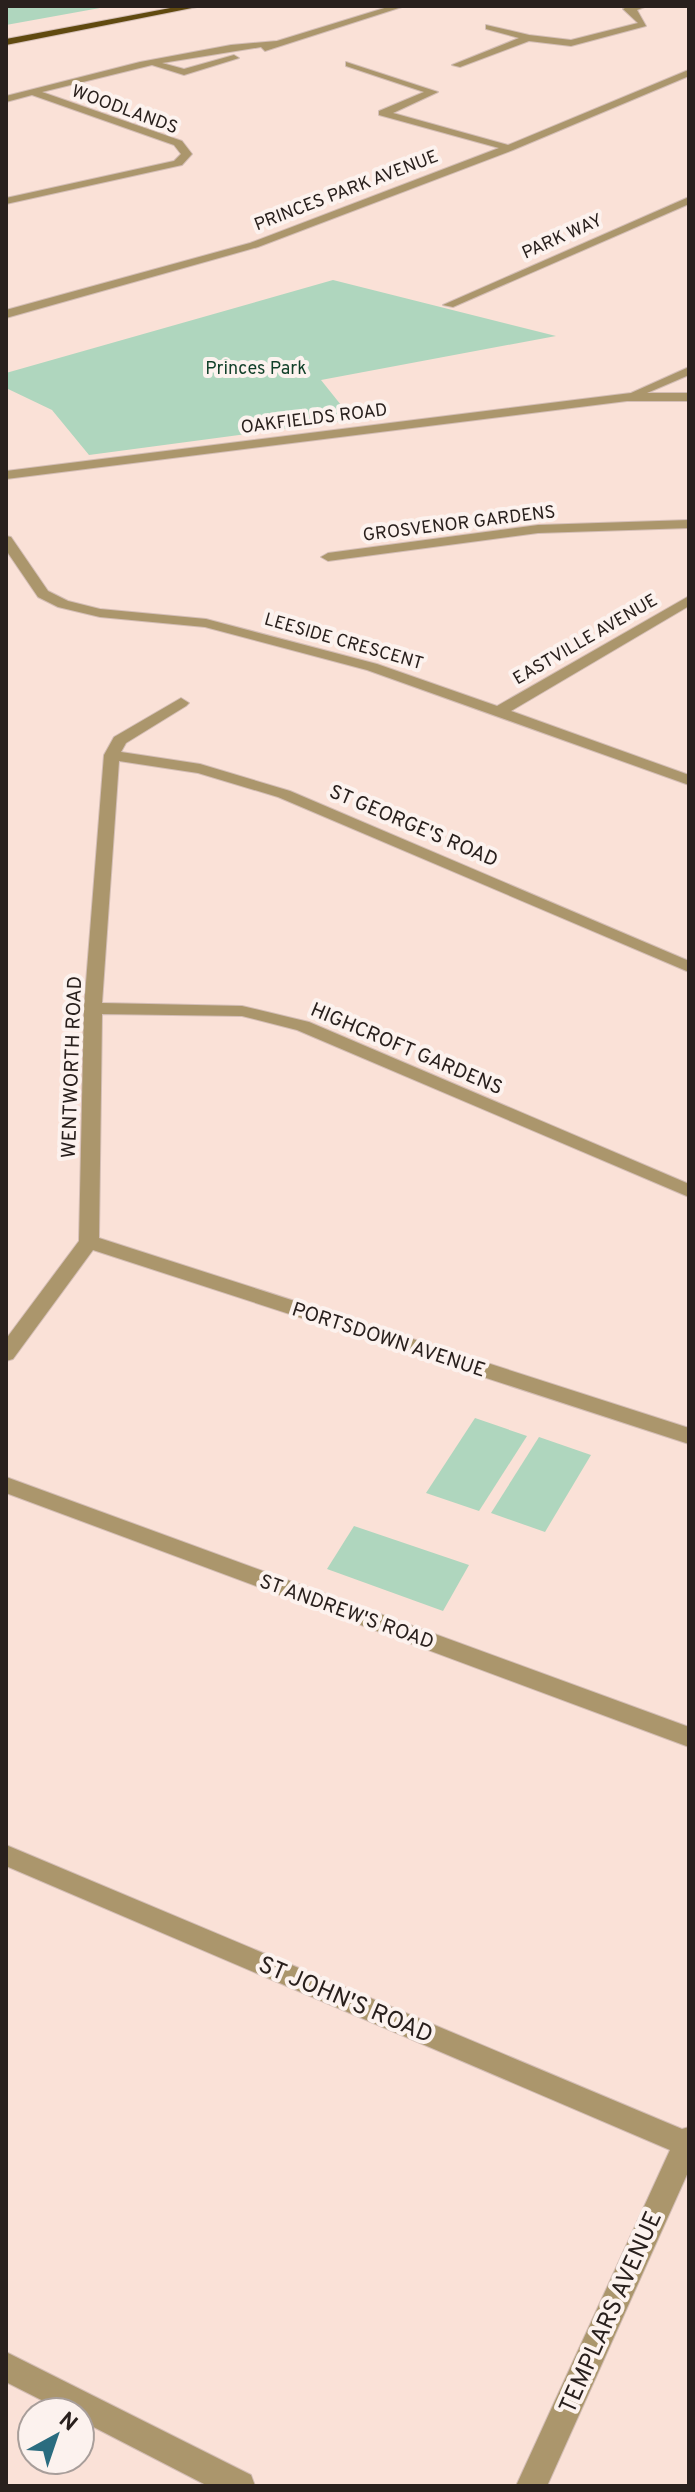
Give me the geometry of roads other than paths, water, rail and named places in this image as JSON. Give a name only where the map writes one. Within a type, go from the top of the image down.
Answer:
[{"type":"highway","points":[[6,32],[153,6]]},
{"type":"highway","points":[[6,42],[197,6]]},
{"type":"street","points":[[149,63],[184,72],[400,6]]},
{"type":"street","points":[[489,27],[528,38],[571,43],[604,37],[643,24],[636,13],[628,9],[642,6]]},
{"type":"street","points":[[457,65],[528,38]]},
{"type":"street","points":[[6,99],[46,85],[149,63],[254,43],[277,44]]},
{"type":"street","points":[[349,64],[433,92],[383,113],[509,148]]},
{"type":"street","name":"PRINCES PARK AVENUE","points":[[6,314],[237,251],[509,148],[689,73]]},
{"type":"street","name":"WOODLANDS","points":[[6,201],[178,163],[187,154],[178,143],[31,91]]},
{"type":"street","name":"PARK WAY","points":[[449,305],[689,200]]},
{"type":"street","name":"OAKFIELDS ROAD","points":[[627,397],[689,371]]},
{"type":"street","name":"OAKFIELDS ROAD","points":[[6,475],[627,397],[689,397]]},
{"type":"street","name":"GROSVENOR GARDENS","points":[[328,557],[538,529],[689,524]]},
{"type":"street","name":"LEESIDE CRESCENT","points":[[6,540],[43,594],[63,604],[100,613],[206,623],[372,667],[689,780]]},
{"type":"street","name":"EASTVILLE AVENUE","points":[[500,711],[689,600]]},
{"type":"street","points":[[112,755],[119,740],[181,703]]},
{"type":"street","name":"ST GEORGE'S ROAD","points":[[112,755],[200,769],[284,794],[689,967]]},
{"type":"street","name":"WENTWORTH ROAD","points":[[89,1242],[93,1008],[112,755]]},
{"type":"street","name":"HIGHCROFT GARDENS","points":[[93,1008],[242,1011],[303,1026],[689,1191]]},
{"type":"street","points":[[6,1354],[89,1242]]},
{"type":"street","name":"PORTSDOWN AVENUE","points":[[89,1242],[689,1436]]},
{"type":"street","name":"ST ANDREW'S ROAD","points":[[6,1485],[689,1737]]},
{"type":"street","name":"ST JOHN'S ROAD","points":[[6,1855],[688,2141]]},
{"type":"street","name":"TEMPLARS AVENUE","points":[[531,2486],[688,2141]]},
{"type":"street","points":[[6,2366],[240,2486]]},
{"type":"park label","name":"Princes Park","points":[[256,368]]}]
